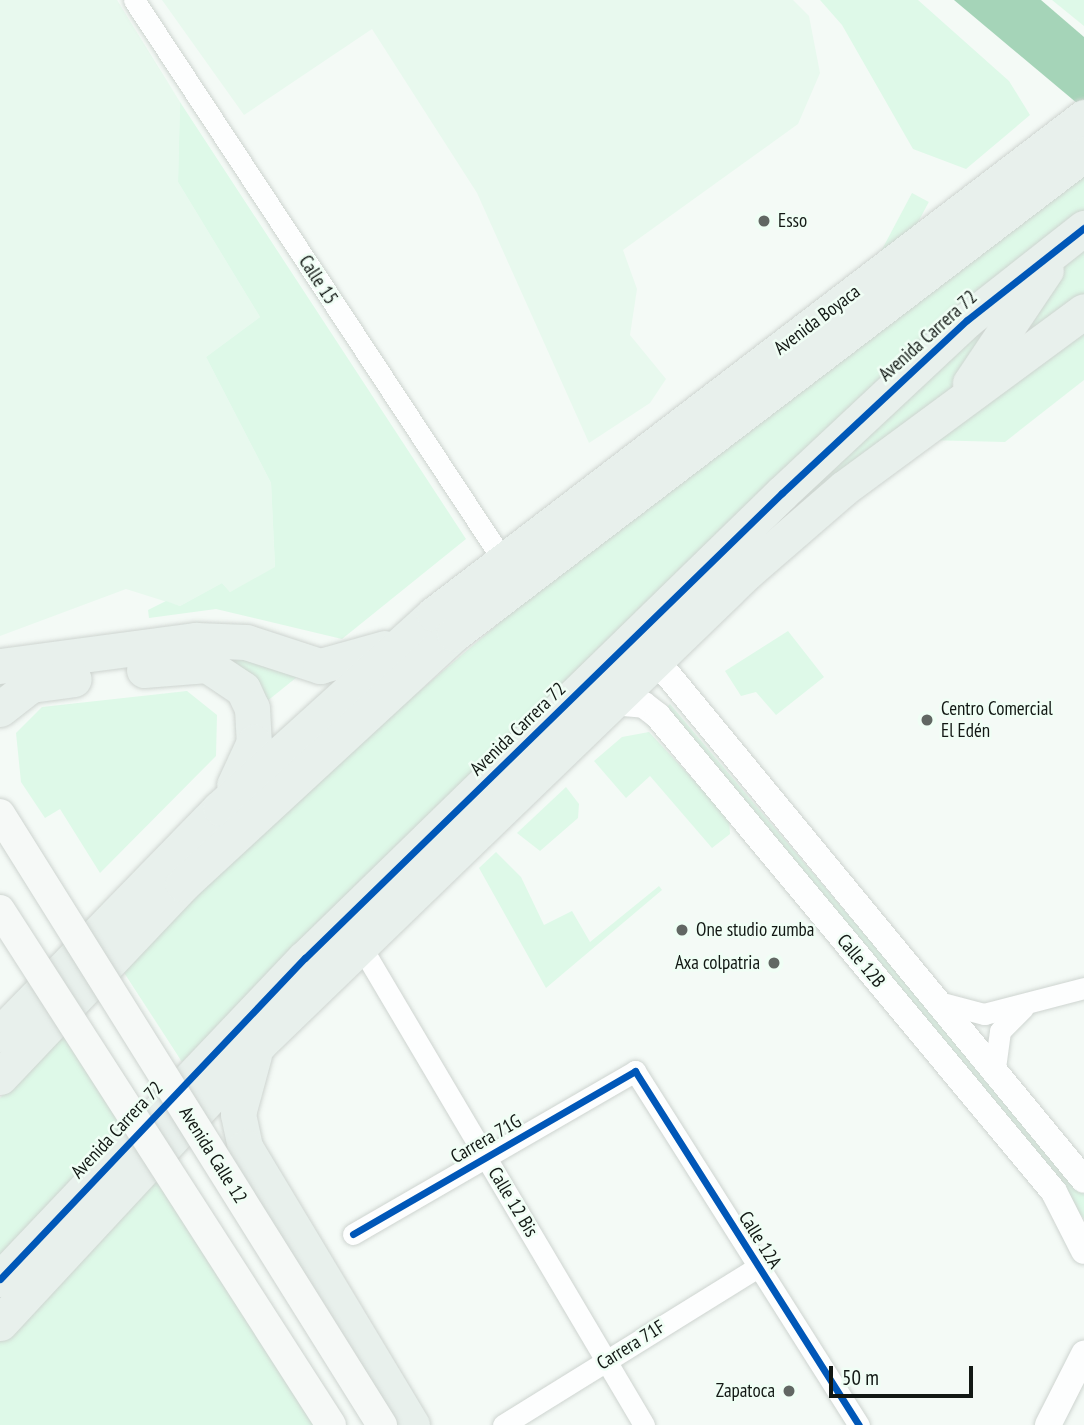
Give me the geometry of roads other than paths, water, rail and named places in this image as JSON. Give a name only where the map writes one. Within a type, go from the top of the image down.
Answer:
[{"type":"highway","points":[[0,1034],[220,808],[370,671],[444,624],[651,480],[910,284],[1076,141]]},
{"type":"highway","name":"Avenida Boyaca","points":[[576,503],[932,232],[1076,141]]},
{"type":"highway","points":[[910,284],[932,232]]},
{"type":"highway","points":[[956,403],[1074,236]]},
{"type":"highway","name":"Avenida Carrera 72","points":[[0,1279],[304,958],[782,493],[926,356],[1074,236]]},
{"type":"highway","points":[[0,1323],[259,1044],[359,943],[800,523],[956,403],[1084,311]]},
{"type":"highway","points":[[0,1077],[125,944],[306,766],[503,560],[576,503],[651,480]]},
{"type":"highway","points":[[0,666],[226,639],[336,666],[373,655],[444,624]]},
{"type":"highway","points":[[0,709],[31,685],[207,665],[243,689],[255,730],[250,757],[220,808]]},
{"type":"highway","points":[[125,944],[165,864]]},
{"type":"highway","points":[[259,1044],[239,1104],[244,1147],[412,1425]]},
{"type":"highway","points":[[0,1286],[61,1257]]},
{"type":"main road","name":"Avenida Calle 12","points":[[0,814],[382,1425]]},
{"type":"main road","points":[[0,910],[331,1425]]},
{"type":"street","name":"Calle 15","points":[[134,0],[503,560]]},
{"type":"street","name":"Calle 12B","points":[[656,660],[994,1075],[1084,1180]]},
{"type":"street","name":"Calle 12B","points":[[612,702],[643,705],[657,716],[1054,1192],[1084,1251]]},
{"type":"street","name":"Calle 12 Bis","points":[[359,943],[645,1425]]},
{"type":"street","points":[[932,999],[968,1014],[1023,1008],[1084,988]]},
{"type":"street","points":[[994,1075],[1000,1031],[1023,1008]]},
{"type":"street","name":"Carrera 71G","points":[[353,1234],[635,1072]]},
{"type":"street","name":"Calle 12A","points":[[635,1072],[859,1425]]},
{"type":"street","name":"Carrera 71F","points":[[503,1425],[759,1266]]},
{"type":"street","points":[[1048,1425],[1084,1354]]},
{"type":"place","name":"Esso","points":[[764,221]]},
{"type":"place","name":"Centro Comercial El Edén","points":[[927,720]]},
{"type":"place","name":"One studio zumba","points":[[682,930]]},
{"type":"place","name":"Axa colpatria","points":[[774,963]]},
{"type":"place","name":"Zapatoca","points":[[789,1391]]}]
